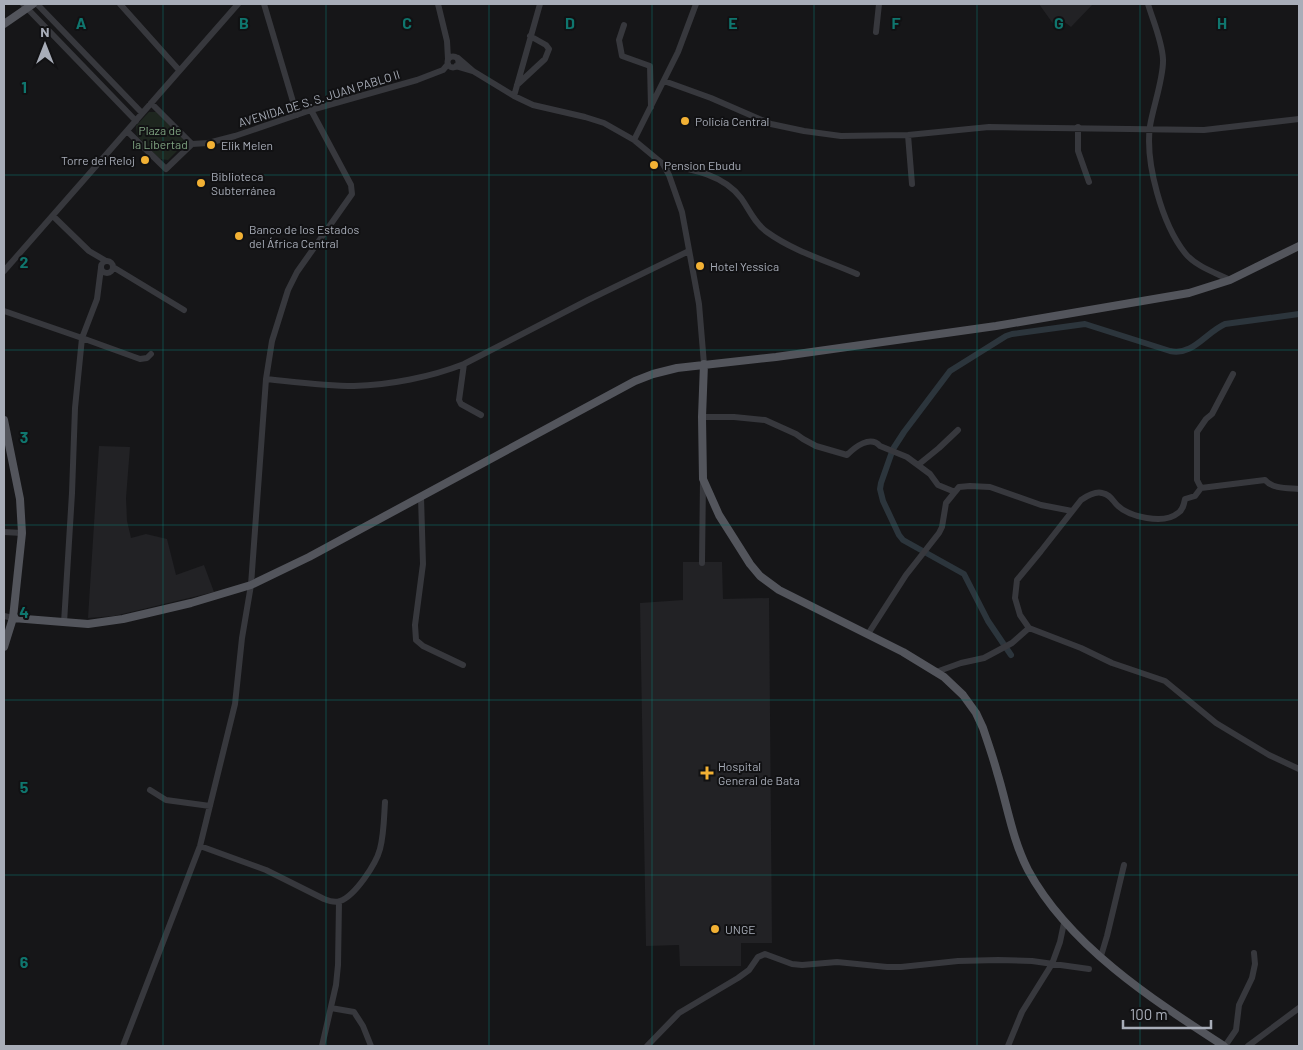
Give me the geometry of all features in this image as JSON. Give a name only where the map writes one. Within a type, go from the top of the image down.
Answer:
[{"type":"main road","points":[[4,24],[28,5]]},
{"type":"main road","points":[[13,618],[88,624],[123,619],[251,585],[309,557],[634,381],[664,371],[704,364],[786,356],[1059,316],[1189,293],[1230,280],[1298,247]]},
{"type":"main road","points":[[704,364],[702,417],[703,479],[719,515],[738,546],[760,576],[779,590],[868,634],[936,672],[964,695],[983,728],[1014,835],[1028,869],[1049,903],[1064,922],[1101,956],[1153,999],[1224,1046]]},
{"type":"main road","points":[[4,420],[20,499],[22,533],[13,618],[4,647]]},
{"type":"street","points":[[37,4],[142,113]]},
{"type":"street","points":[[120,4],[179,70]]},
{"type":"street","points":[[4,271],[238,4]]},
{"type":"street","points":[[264,4],[297,115]]},
{"type":"street","points":[[438,4],[447,41],[448,62],[451,67],[456,66],[473,71]]},
{"type":"street","points":[[514,96],[540,4]]},
{"type":"street","points":[[634,140],[678,52],[696,4]]},
{"type":"street","points":[[876,32],[879,4]]},
{"type":"street","points":[[1148,4],[1163,59],[1150,128],[1152,170],[1157,194],[1163,211],[1185,254],[1195,262],[1230,280]]},
{"type":"street","points":[[28,5],[136,121]]},
{"type":"street","points":[[624,25],[619,40],[622,56],[650,66],[651,108]]},
{"type":"street","points":[[517,85],[548,53],[549,49],[546,45],[530,36]]},
{"type":"street","points":[[447,41],[459,62],[456,66]]},
{"type":"street","points":[[448,62],[453,56],[473,71],[514,96],[534,105],[585,116],[604,123],[634,140],[662,164],[669,175],[680,202],[699,304],[704,364]]},
{"type":"street","name":"AVENIDA DE S. S. JUAN PABLO II","points":[[192,144],[208,143],[235,136],[311,110],[428,77],[443,70],[448,62]]},
{"type":"street","points":[[664,82],[711,98],[771,124],[842,136],[908,134],[989,127],[1204,130],[1299,119]]},
{"type":"street","points":[[127,131],[166,169],[192,144],[151,103]]},
{"type":"street","points":[[123,1046],[200,846],[235,704],[242,638],[251,585],[266,379],[272,341],[288,290],[303,262],[347,204],[353,190],[311,110]]},
{"type":"street","points":[[1078,127],[1078,151],[1089,182]]},
{"type":"street","points":[[908,134],[912,184]]},
{"type":"street","points":[[662,164],[711,175],[721,180],[733,188],[766,231],[792,246],[856,274]]},
{"type":"street","points":[[53,216],[92,254],[103,272],[108,273]]},
{"type":"street","points":[[266,379],[356,386],[406,380],[445,371],[464,364],[689,251]]},
{"type":"street","points":[[92,254],[111,262],[113,266],[184,310]]},
{"type":"street","points":[[64,623],[75,408],[82,338],[96,299],[102,264],[106,261]]},
{"type":"street","points":[[100,282],[111,271],[113,266]]},
{"type":"street","points":[[6,313],[140,359],[147,358],[151,354]]},
{"type":"street","points":[[464,364],[461,404],[481,415]]},
{"type":"street","points":[[1200,488],[1197,480],[1197,432],[1206,418],[1212,414],[1233,374]]},
{"type":"street","points":[[702,417],[758,418],[771,422],[816,446],[847,455],[856,447],[870,441],[878,443],[885,448],[902,454],[930,474],[938,485],[955,492]]},
{"type":"street","points":[[918,465],[958,430]]},
{"type":"street","points":[[702,563],[703,479]]},
{"type":"street","points":[[1200,488],[1265,480],[1268,484],[1279,488],[1299,489]]},
{"type":"street","points":[[868,634],[897,588],[942,527],[946,503],[959,487],[990,487],[1041,505],[1072,511]]},
{"type":"street","points":[[1200,488],[1195,496],[1185,500],[1179,513],[1170,518],[1155,519],[1137,516],[1117,506],[1109,496],[1102,492],[1087,496],[1072,511],[1017,580],[1015,598],[1020,616],[1029,628],[1081,648],[1112,664],[1165,681],[1216,723],[1269,755],[1299,769]]},
{"type":"street","points":[[421,497],[423,564],[414,625],[416,640],[423,646],[463,665]]},
{"type":"street","points":[[4,532],[22,533]]},
{"type":"street","points":[[4,616],[13,618]]},
{"type":"street","points":[[936,672],[961,663],[984,658],[1002,650],[1029,628]]},
{"type":"street","points":[[150,790],[166,800],[210,806]]},
{"type":"street","points":[[200,846],[266,870],[331,902],[339,902],[360,884],[376,860],[380,849],[385,802]]},
{"type":"street","points":[[1101,956],[1124,864]]},
{"type":"street","points":[[322,1046],[338,965],[339,902]]},
{"type":"street","points":[[1008,1046],[1022,1012],[1052,964],[1060,942],[1064,922]]},
{"type":"street","points":[[1224,1046],[1236,1030],[1239,1005],[1252,978],[1255,964],[1254,953]]},
{"type":"street","points":[[647,1046],[679,1013],[738,978],[749,970],[758,958],[765,954],[792,964],[802,965],[837,962],[901,967],[958,961],[1032,960],[1089,969]]},
{"type":"street","points":[[331,1008],[354,1012],[371,1046]]},
{"type":"street","points":[[1248,1046],[1299,1008]]},
{"type":"shaded area","points":[[1039,4],[1093,4],[1071,27],[1062,20],[1054,25]]},
{"type":"shaded area","points":[[99,446],[130,447],[126,498],[127,521],[131,538],[146,534],[167,539],[176,575],[204,565],[214,592],[114,616],[88,618]]},
{"type":"shaded area","name":"Hospital General de Bata","points":[[683,562],[722,562],[723,599],[769,598],[772,943],[741,943],[741,966],[680,966],[679,945],[646,946],[640,603],[683,600]]},
{"type":"green space","name":"Plaza de la Libertad","points":[[149,112],[156,112],[183,139],[182,146],[168,160],[160,159],[137,136],[136,126]]},
{"type":"waterway","points":[[1011,655],[988,621],[964,574],[903,540],[899,535],[883,501],[880,489],[893,449],[950,371],[1012,334],[1085,324],[1178,352],[1199,343],[1225,324],[1299,314]]},
{"type":"place","name":"Policía Central","points":[[685,121]]},
{"type":"place","name":"Elik Melen","points":[[211,145]]},
{"type":"place","name":"Torre del Reloj","points":[[145,160]]},
{"type":"place","name":"Pension Ebudu","points":[[654,165]]},
{"type":"place","name":"Biblioteca Subterránea","points":[[201,183]]},
{"type":"place","name":"Banco de los Estados del África Central","points":[[239,236]]},
{"type":"place","name":"Hotel Yessica","points":[[700,266]]},
{"type":"place","name":"Hospital General de Bata","points":[[707,773]]},
{"type":"place","name":"UNGE","points":[[715,929]]}]
